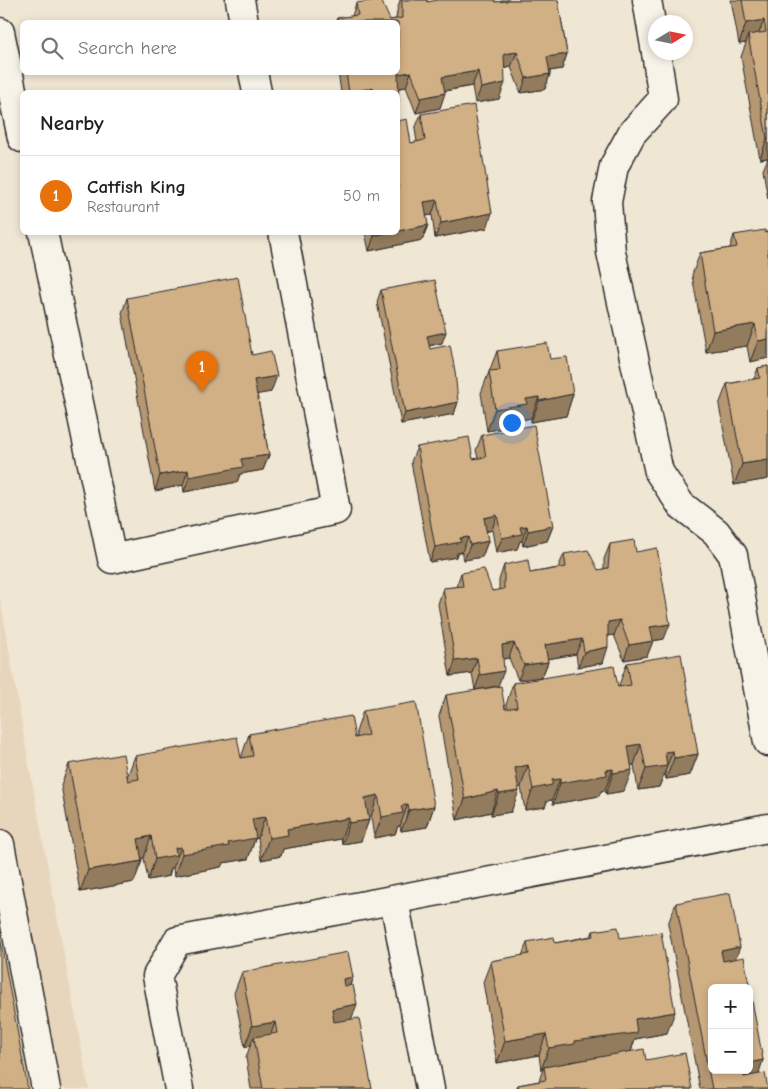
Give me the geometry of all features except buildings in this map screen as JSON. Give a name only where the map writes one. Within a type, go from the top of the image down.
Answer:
[{"type":"lane","points":[[240,0],[244,20]]},
{"type":"lane","points":[[647,0],[650,15]]},
{"type":"lane","points":[[0,32],[20,128]]},
{"type":"lane","points":[[657,60],[663,99],[632,134],[614,166],[608,202],[611,252],[659,472],[681,505],[716,532],[733,555],[768,742]]},
{"type":"lane","points":[[254,75],[257,90]]},
{"type":"lane","points":[[44,235],[112,559],[336,510],[284,235]]},
{"type":"lane","points":[[179,1089],[157,976],[177,941],[768,828]]},
{"type":"lane","points":[[0,844],[46,1089]]},
{"type":"lane","points":[[394,900],[430,1089]]},
{"type":"shaded area","points":[[0,597],[28,760],[89,1089],[0,1089]]},
{"type":"place","name":"Catfish King","points":[[202,392]]}]
